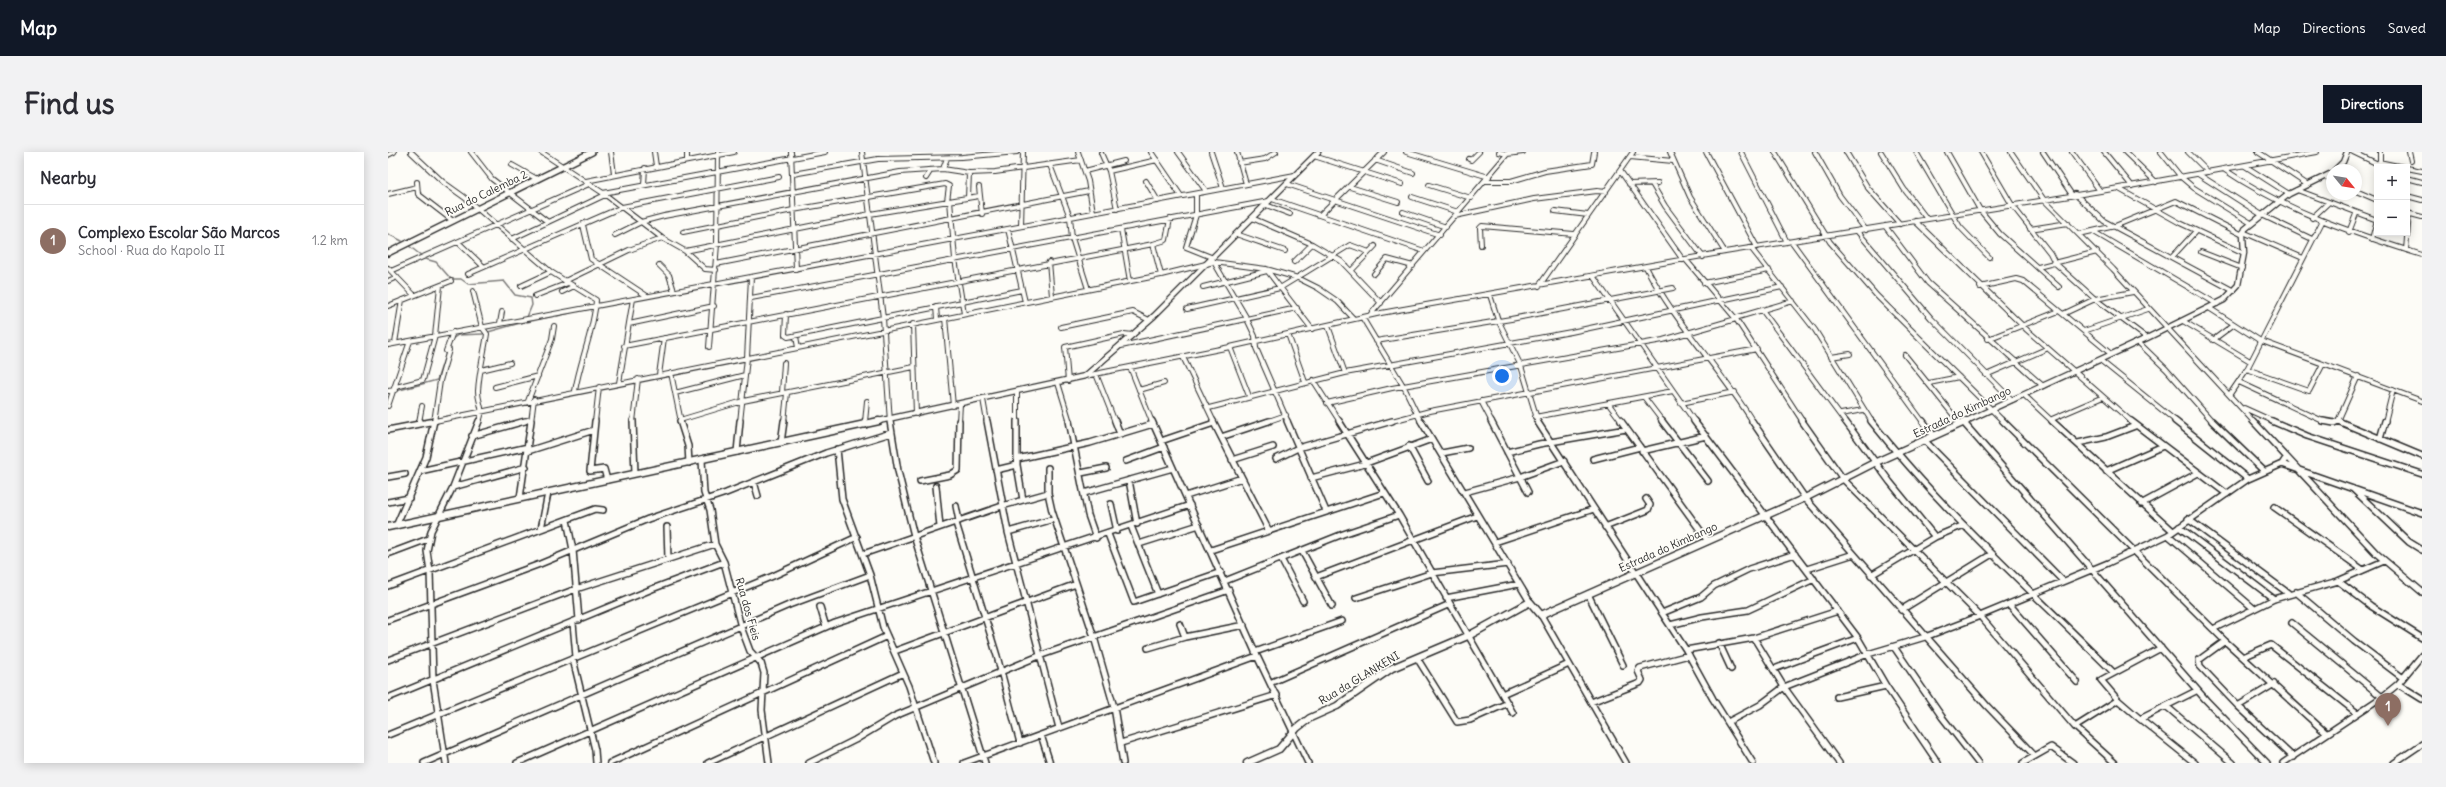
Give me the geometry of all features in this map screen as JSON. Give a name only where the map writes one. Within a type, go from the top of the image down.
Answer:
[{"type":"main road","name":"Rua do Calemba 2","points":[[388,252],[563,166],[583,154],[592,152]]},
{"type":"street","points":[[388,155],[394,152]]},
{"type":"street","points":[[411,152],[443,182],[478,208],[551,272],[596,300],[597,306],[576,379],[575,391]]},
{"type":"street","points":[[471,152],[489,176],[532,208],[548,222]]},
{"type":"street","points":[[541,152],[604,194],[662,238],[686,252],[705,269],[716,270]]},
{"type":"street","points":[[611,152],[614,174]]},
{"type":"street","points":[[654,152],[656,166]]},
{"type":"street","points":[[686,160],[687,152]]},
{"type":"street","points":[[414,295],[390,269],[458,242],[588,183],[614,174],[734,152]]},
{"type":"street","points":[[791,152],[796,269]]},
{"type":"street","points":[[512,239],[604,194],[644,185],[825,152]]},
{"type":"street","points":[[862,152],[867,178],[879,296],[883,318],[891,433],[914,536],[945,631],[985,763]]},
{"type":"street","points":[[793,174],[863,161],[947,158],[1017,152]]},
{"type":"street","points":[[1021,226],[1024,152]]},
{"type":"street","points":[[1078,152],[1085,171],[1093,212]]},
{"type":"street","points":[[1151,152],[1181,196]]},
{"type":"street","points":[[1178,152],[1206,191]]},
{"type":"street","points":[[1211,152],[1223,188]]},
{"type":"street","points":[[1237,152],[1246,184]]},
{"type":"street","points":[[1239,163],[1265,159],[1276,152]]},
{"type":"street","points":[[1320,215],[1384,152]]},
{"type":"street","points":[[1406,152],[1418,153],[1489,177]]},
{"type":"street","points":[[1468,160],[1471,160],[1479,152]]},
{"type":"street","points":[[1499,152],[1523,152]]},
{"type":"street","points":[[1485,181],[1511,181],[1552,170],[1592,164],[1594,152]]},
{"type":"street","points":[[1539,286],[1574,234],[1606,192],[1633,152]]},
{"type":"street","points":[[1670,152],[1690,197],[1725,252]]},
{"type":"street","points":[[1706,152],[1757,247]]},
{"type":"street","points":[[1741,152],[1786,242]]},
{"type":"street","points":[[1775,152],[1826,236],[1878,296],[1990,410],[2225,641],[2274,684],[2326,733]]},
{"type":"street","points":[[1815,152],[1840,196],[1866,230]]},
{"type":"street","points":[[1846,152],[1868,188],[1900,224]]},
{"type":"street","points":[[1881,152],[1904,189],[1928,219]]},
{"type":"street","points":[[1916,152],[1960,227],[1989,257]]},
{"type":"street","points":[[1947,152],[1980,210],[2000,234],[2059,287]]},
{"type":"street","points":[[1981,152],[2012,205],[2050,252],[2055,263],[2095,299],[2147,338]]},
{"type":"street","points":[[2011,152],[2044,200],[2097,252],[2165,328],[2243,408],[2295,468],[2384,561],[2422,592]]},
{"type":"street","points":[[2043,152],[2058,178],[2074,195],[2104,221],[2173,256],[2234,291],[2242,268],[2244,253],[2243,234],[2251,223],[2289,194],[2326,177]]},
{"type":"street","points":[[2072,152],[2100,191]]},
{"type":"street","points":[[2104,152],[2132,186]]},
{"type":"street","points":[[2125,152],[2156,182]]},
{"type":"street","points":[[2161,152],[2181,177],[2206,196],[2251,223]]},
{"type":"street","points":[[2188,152],[2208,172]]},
{"type":"street","points":[[2258,152],[2270,162],[2308,185]]},
{"type":"street","points":[[388,527],[890,420],[1085,376],[1130,368],[1328,326],[1369,315],[1490,295],[1725,252],[2156,182],[2270,162],[2317,152]]},
{"type":"street","points":[[2341,164],[2346,152]]},
{"type":"street","points":[[2353,152],[2380,164],[2380,152]]},
{"type":"street","points":[[2409,152],[2411,161]]},
{"type":"street","points":[[1101,153],[1108,169],[1117,209]]},
{"type":"street","points":[[1369,315],[1413,266],[1424,251],[1440,235],[1508,153]]},
{"type":"street","points":[[709,347],[714,306],[716,270],[718,225],[718,154]]},
{"type":"street","points":[[1085,376],[1121,346],[1316,154],[1402,184]]},
{"type":"street","points":[[944,169],[947,158]]},
{"type":"street","points":[[1630,158],[1673,161]]},
{"type":"street","points":[[615,235],[641,222],[900,172],[944,169],[969,173],[1023,169],[1080,160]]},
{"type":"street","points":[[1108,169],[1124,160]]},
{"type":"street","points":[[1085,171],[1108,169],[1157,160]]},
{"type":"street","points":[[1376,160],[1413,173]]},
{"type":"street","points":[[512,165],[537,179]]},
{"type":"street","points":[[1050,165],[1070,217],[1072,238],[1088,289]]},
{"type":"street","points":[[2246,166],[2289,194]]},
{"type":"street","points":[[644,185],[645,168]]},
{"type":"street","points":[[2410,169],[2422,171]]},
{"type":"street","points":[[926,178],[931,170]]},
{"type":"street","points":[[2225,170],[2277,203],[2349,232],[2422,255]]},
{"type":"street","points":[[1620,172],[1684,260],[1736,319],[1757,349],[1807,428],[1843,479],[1980,616],[2075,728],[2116,763]]},
{"type":"street","points":[[968,198],[969,173]]},
{"type":"street","points":[[2198,174],[2262,215],[2312,239]]},
{"type":"street","points":[[388,345],[597,306],[715,282],[796,269],[1295,175]]},
{"type":"street","points":[[468,274],[622,207],[779,177]]},
{"type":"street","points":[[2410,179],[2422,182]]},
{"type":"street","points":[[1146,181],[1158,201]]},
{"type":"street","points":[[1629,184],[1658,183]]},
{"type":"street","points":[[388,194],[417,184],[418,194],[430,206],[453,221]]},
{"type":"street","points":[[683,232],[869,196],[947,184],[949,186],[949,201],[953,219],[955,259],[964,314]]},
{"type":"street","points":[[1287,184],[1440,235]]},
{"type":"street","points":[[1652,184],[1665,206],[1703,257]]},
{"type":"street","points":[[1429,185],[1471,198]]},
{"type":"street","points":[[979,187],[982,214]]},
{"type":"street","points":[[1350,187],[1398,202]]},
{"type":"street","points":[[2119,188],[2154,210],[2195,232],[2244,253]]},
{"type":"street","points":[[2297,190],[2356,214],[2374,219]]},
{"type":"street","points":[[716,264],[873,232],[982,214],[1089,191]]},
{"type":"street","points":[[1455,216],[1534,199],[1597,191],[1606,192]]},
{"type":"street","points":[[1196,194],[1196,215],[1186,247],[1210,257],[1246,317],[1256,336],[1255,341],[1273,390],[1286,415],[1298,448],[1326,511]]},
{"type":"street","points":[[2362,194],[2374,199]]},
{"type":"street","points":[[686,252],[795,228],[979,196]]},
{"type":"street","points":[[1412,197],[1458,212]]},
{"type":"street","points":[[2410,197],[2422,200]]},
{"type":"street","points":[[1269,201],[1290,214]]},
{"type":"street","points":[[751,298],[1269,201],[1320,215],[1424,251]]},
{"type":"street","points":[[2079,234],[2094,232],[2115,226],[2179,201],[2243,234],[2303,258]]},
{"type":"street","points":[[2312,218],[2328,203]]},
{"type":"street","points":[[1555,211],[1588,215]]},
{"type":"street","points":[[1403,212],[1446,227]]},
{"type":"street","points":[[2349,232],[2356,214]]},
{"type":"street","points":[[2410,214],[2422,217]]},
{"type":"street","points":[[1252,218],[1312,244],[1333,256],[1352,270],[1381,303]]},
{"type":"street","points":[[624,346],[1049,262],[1152,244],[1166,240],[1170,219]]},
{"type":"street","points":[[1915,222],[1980,287],[2071,372],[2103,397],[2135,426],[2227,494]]},
{"type":"street","points":[[2230,394],[2247,369],[2259,340],[2322,222]]},
{"type":"street","points":[[2030,229],[2068,223]]},
{"type":"street","points":[[583,225],[587,232],[587,253],[597,264],[647,296]]},
{"type":"street","points":[[1481,245],[1480,228],[1482,226],[1574,234]]},
{"type":"street","points":[[1885,226],[1928,283],[1988,340],[2043,386]]},
{"type":"street","points":[[1008,229],[1025,302]]},
{"type":"street","points":[[1121,229],[1130,281]]},
{"type":"street","points":[[1857,231],[1892,276],[1986,375],[2012,400]]},
{"type":"street","points":[[2372,239],[2374,231]]},
{"type":"street","points":[[2094,232],[2217,304]]},
{"type":"street","points":[[2173,256],[2195,232]]},
{"type":"street","points":[[1236,234],[1285,251]]},
{"type":"street","points":[[2406,250],[2407,236]]},
{"type":"street","points":[[536,296],[567,282],[597,264],[662,238]]},
{"type":"street","points":[[458,242],[484,267]]},
{"type":"street","points":[[1792,242],[1855,325],[1873,355],[1934,436]]},
{"type":"street","points":[[1152,244],[1161,275]]},
{"type":"street","points":[[1294,262],[1312,244]]},
{"type":"street","points":[[1187,309],[1234,297],[1280,288],[1350,245],[1369,252]]},
{"type":"street","points":[[1352,270],[1375,246]]},
{"type":"street","points":[[1751,248],[1793,301],[1831,357],[1863,410],[1897,453],[2031,594],[2070,629],[2113,672]]},
{"type":"street","points":[[2038,267],[2097,252]]},
{"type":"street","points":[[2201,252],[2242,268]]},
{"type":"street","points":[[1374,274],[1387,259],[1413,266]]},
{"type":"street","points":[[1049,262],[1052,296]]},
{"type":"street","points":[[388,430],[575,391],[1161,275],[1214,262],[1267,270],[1298,278],[1328,294],[1354,320]]},
{"type":"street","points":[[659,264],[669,275],[674,291]]},
{"type":"street","points":[[1646,267],[1659,292],[1672,311],[1735,392],[1758,430],[1805,498],[1925,637],[1987,706],[2034,754]]},
{"type":"street","points":[[1203,287],[1267,270]]},
{"type":"street","points":[[1267,270],[1312,329]]},
{"type":"street","points":[[1704,283],[1769,270]]},
{"type":"street","points":[[521,286],[551,272]]},
{"type":"street","points":[[1593,276],[1658,367],[1681,403],[1858,638],[1886,686],[1923,744],[1938,763]]},
{"type":"street","points":[[388,282],[397,277]]},
{"type":"street","points":[[737,452],[747,358],[748,322],[752,277]]},
{"type":"street","points":[[1980,287],[2019,280],[2111,354]]},
{"type":"street","points":[[388,306],[451,281]]},
{"type":"street","points":[[388,391],[423,380],[435,336],[440,286]]},
{"type":"street","points":[[562,292],[574,286]]},
{"type":"street","points":[[1209,408],[1249,396],[1345,373],[1624,321],[1782,287]]},
{"type":"street","points":[[1376,341],[1609,299],[1659,292],[1672,288]]},
{"type":"street","points":[[786,314],[786,337],[1022,290]]},
{"type":"street","points":[[446,763],[440,713],[433,680],[430,571],[427,551],[428,539],[453,487],[483,411],[478,393],[487,334],[482,327],[473,291]]},
{"type":"street","name":"Estrada do Kimbango","points":[[1541,615],[1805,498],[1874,463],[1925,441],[2147,338],[2165,328],[2183,321],[2217,304],[2234,291]]},
{"type":"street","points":[[2063,314],[2095,299],[2133,292]]},
{"type":"street","points":[[1490,295],[1498,320],[1521,366],[1535,417],[1604,527],[1688,652],[1753,763]]},
{"type":"street","points":[[619,383],[633,299]]},
{"type":"street","points":[[395,343],[402,300]]},
{"type":"street","points":[[1327,403],[1404,387],[1642,344],[1690,333],[1708,326],[1793,301]]},
{"type":"street","points":[[628,324],[714,306]]},
{"type":"street","points":[[936,307],[937,319]]},
{"type":"street","points":[[1121,346],[1246,317],[1297,308]]},
{"type":"street","points":[[2209,308],[2233,325],[2259,340],[2422,401]]},
{"type":"street","points":[[2084,331],[2148,309]]},
{"type":"street","points":[[1762,310],[1803,361],[1874,463],[1935,537]]},
{"type":"street","points":[[1988,340],[2059,311]]},
{"type":"street","points":[[500,323],[502,312]]},
{"type":"street","points":[[1061,327],[1133,312],[1148,320]]},
{"type":"street","points":[[1362,317],[1404,387],[1432,440],[1442,453],[1477,516],[1495,542],[1530,602],[1541,615],[1626,763]]},
{"type":"street","points":[[945,318],[954,406]]},
{"type":"street","points":[[2183,321],[2250,361]]},
{"type":"street","points":[[912,324],[916,414]]},
{"type":"street","points":[[2213,340],[2233,325]]},
{"type":"street","points":[[528,401],[552,339],[554,326]]},
{"type":"street","points":[[1328,326],[1345,373]]},
{"type":"street","points":[[396,526],[420,471],[430,439],[432,421],[444,364],[449,350],[446,351],[453,332]]},
{"type":"street","points":[[1068,381],[1065,347],[1124,334],[1132,335]]},
{"type":"street","points":[[1288,334],[1305,382]]},
{"type":"street","points":[[796,336],[798,348]]},
{"type":"street","points":[[659,375],[664,338]]},
{"type":"street","points":[[388,406],[396,388],[410,341]]},
{"type":"street","points":[[2138,342],[2166,369],[2201,410],[2264,471]]},
{"type":"street","points":[[1230,347],[1249,396]]},
{"type":"street","points":[[1276,460],[1298,448],[1348,432],[1418,414],[1757,349]]},
{"type":"street","points":[[1986,375],[2046,349]]},
{"type":"street","points":[[1831,357],[1850,354]]},
{"type":"street","points":[[1906,355],[1962,423],[2092,569],[2225,724],[2266,763]]},
{"type":"street","points":[[1183,356],[1209,408],[1220,437],[1269,531]]},
{"type":"street","points":[[2100,360],[2248,479]]},
{"type":"street","points":[[481,370],[510,363]]},
{"type":"street","points":[[781,443],[785,393],[784,363]]},
{"type":"street","points":[[2247,369],[2309,392],[2323,364]]},
{"type":"street","points":[[680,420],[743,401],[914,367]]},
{"type":"street","points":[[1130,368],[1153,424],[1221,572],[1256,654],[1272,682],[1292,736],[1308,763]]},
{"type":"street","points":[[671,373],[680,420],[688,446],[689,463]]},
{"type":"street","points":[[1096,374],[1120,434]]},
{"type":"street","points":[[495,387],[538,376]]},
{"type":"street","points":[[675,393],[745,376]]},
{"type":"street","points":[[2338,421],[2358,376]]},
{"type":"street","points":[[1929,383],[1959,377]]},
{"type":"street","points":[[635,474],[633,425],[638,379]]},
{"type":"street","points":[[1313,380],[1327,403],[1348,432],[1384,493],[1399,515],[1446,598],[1470,635],[1513,713]]},
{"type":"street","points":[[2239,382],[2326,422],[2334,423],[2338,421],[2422,456]]},
{"type":"street","points":[[1058,383],[1076,446],[1088,515],[1096,538]]},
{"type":"street","points":[[1139,390],[1164,383]]},
{"type":"street","points":[[599,387],[590,471],[604,469],[607,480]]},
{"type":"street","points":[[2380,439],[2392,390]]},
{"type":"street","points":[[1535,417],[1673,391]]},
{"type":"street","points":[[1017,392],[1017,462],[1023,500]]},
{"type":"street","points":[[1681,403],[1735,392]]},
{"type":"street","points":[[2024,395],[2052,419],[2170,533],[2252,607]]},
{"type":"street","points":[[1644,397],[1708,481]]},
{"type":"street","points":[[2052,419],[2103,397]]},
{"type":"street","points":[[983,399],[1008,532],[1039,656],[1059,728]]},
{"type":"street","points":[[520,498],[526,467],[534,400]]},
{"type":"street","points":[[865,425],[866,401]]},
{"type":"street","points":[[1481,401],[1528,492]]},
{"type":"street","points":[[1608,403],[1708,541]]},
{"type":"street","points":[[920,481],[950,475],[958,470],[960,404]]},
{"type":"street","points":[[419,424],[422,406]]},
{"type":"street","points":[[2243,408],[2306,436],[2422,474]]},
{"type":"street","points":[[1841,414],[1863,410]]},
{"type":"street","points":[[1220,437],[1286,415]]},
{"type":"street","points":[[472,436],[531,420]]},
{"type":"street","points":[[1161,441],[1214,423]]},
{"type":"street","points":[[996,470],[1017,462],[1153,424]]},
{"type":"street","points":[[2078,444],[2106,437],[2135,426]]},
{"type":"street","points":[[1506,452],[1626,428]]},
{"type":"street","points":[[420,471],[528,449],[594,430]]},
{"type":"street","points":[[388,620],[573,550],[648,519],[706,500],[837,449],[891,433]]},
{"type":"street","points":[[1593,459],[1678,443],[1706,436]]},
{"type":"street","points":[[1311,478],[1366,463],[1409,446],[1432,440]]},
{"type":"street","points":[[1925,441],[2020,535],[2062,580]]},
{"type":"street","points":[[1409,446],[1428,481]]},
{"type":"street","points":[[2106,471],[2163,446]]},
{"type":"street","points":[[1126,461],[1164,447]]},
{"type":"street","points":[[1232,460],[1273,447]]},
{"type":"street","points":[[1442,453],[1468,448]]},
{"type":"street","points":[[837,449],[840,472],[840,490],[870,575],[887,636],[895,651],[916,707],[934,763]]},
{"type":"street","points":[[1728,722],[1760,705],[1784,687],[1868,654],[1925,637],[1980,616],[2062,580],[2092,569],[2170,533],[2188,519],[2248,479],[2282,464],[2286,458]]},
{"type":"street","name":"Rua dos Fieis","points":[[702,460],[706,500],[710,510],[715,544],[724,562],[741,627],[750,651],[764,673],[762,710],[769,763]]},
{"type":"street","points":[[1465,492],[1520,477],[1564,462]]},
{"type":"street","points":[[2282,464],[2352,487],[2422,513]]},
{"type":"street","points":[[453,487],[526,467]]},
{"type":"street","points":[[1048,468],[1048,493],[1054,519],[1094,637],[1114,707],[1123,763]]},
{"type":"street","points":[[1081,473],[1106,468]]},
{"type":"street","points":[[1084,494],[1173,468]]},
{"type":"street","points":[[2141,504],[2198,473]]},
{"type":"street","points":[[388,477],[405,474]]},
{"type":"street","points":[[1186,496],[1242,478]]},
{"type":"street","points":[[1129,480],[1137,524]]},
{"type":"street","points":[[754,482],[758,496]]},
{"type":"street","points":[[936,486],[940,527]]},
{"type":"street","points":[[2352,487],[2409,542],[2422,550]]},
{"type":"street","points":[[541,530],[548,493]]},
{"type":"street","points":[[863,554],[1002,506],[1048,493]]},
{"type":"street","points":[[1210,550],[1384,493]]},
{"type":"street","points":[[388,502],[409,498]]},
{"type":"street","points":[[1604,527],[1648,510],[1650,505],[1646,499]]},
{"type":"street","points":[[1111,504],[1117,531]]},
{"type":"street","points":[[956,506],[957,522],[971,578],[1001,672],[1020,743]]},
{"type":"street","points":[[517,763],[826,627],[1190,506]]},
{"type":"street","points":[[2274,507],[2362,570]]},
{"type":"street","points":[[388,586],[595,509],[603,510]]},
{"type":"street","points":[[1495,542],[1594,509]]},
{"type":"street","points":[[1225,581],[1281,560],[1342,534],[1399,515]]},
{"type":"street","points":[[1316,577],[1477,516]]},
{"type":"street","points":[[1008,532],[1054,519]]},
{"type":"street","points":[[2188,519],[2252,564],[2288,593]]},
{"type":"street","points":[[567,520],[573,550],[579,620]]},
{"type":"street","points":[[1139,544],[1199,525]]},
{"type":"street","points":[[1871,575],[1935,537],[1964,525]]},
{"type":"street","points":[[1131,526],[1158,594]]},
{"type":"street","points":[[667,527],[668,559]]},
{"type":"street","points":[[2179,527],[2274,599]]},
{"type":"street","points":[[1108,534],[1133,601],[1221,572]]},
{"type":"street","points":[[388,735],[733,592],[857,537]]},
{"type":"street","points":[[388,554],[428,539]]},
{"type":"street","points":[[388,660],[576,589],[715,544]]},
{"type":"street","points":[[1302,551],[1332,606]]},
{"type":"street","points":[[1662,613],[1701,597],[1718,583],[1749,569],[1795,554]]},
{"type":"street","points":[[1807,570],[1854,554]]},
{"type":"street","points":[[1902,610],[1924,598],[1946,582],[1992,554]]},
{"type":"street","points":[[1281,560],[1303,601]]},
{"type":"street","points":[[2213,629],[2252,607],[2288,593],[2338,581],[2384,561]]},
{"type":"street","points":[[388,698],[573,623],[658,586],[724,562]]},
{"type":"street","points":[[1356,598],[1432,573],[1508,564]]},
{"type":"street","points":[[424,763],[789,606],[870,575]]},
{"type":"street","points":[[1670,625],[1702,617],[1748,610],[1814,579]]},
{"type":"street","points":[[2338,581],[2371,606],[2422,638]]},
{"type":"street","points":[[895,651],[1026,601],[1076,584]]},
{"type":"street","points":[[1446,598],[1519,584]]},
{"type":"street","points":[[809,763],[894,716],[962,690],[1039,656],[1229,590]]},
{"type":"street","points":[[2296,592],[2354,641],[2403,678]]},
{"type":"street","points":[[1588,594],[1623,665]]},
{"type":"street","name":"Rua da GLANKENI","points":[[1247,763],[1273,752],[1310,718],[1337,706],[1392,668],[1470,635],[1530,602]]},
{"type":"street","points":[[1272,682],[1450,604]]},
{"type":"street","points":[[2009,604],[2078,682]]},
{"type":"street","points":[[820,607],[826,627]]},
{"type":"street","points":[[1591,702],[1640,683],[1642,680],[1638,671],[1640,668],[1719,643],[1754,638],[1838,611]]},
{"type":"street","points":[[964,763],[1342,621]]},
{"type":"street","points":[[573,623],[575,658],[591,730],[596,763]]},
{"type":"street","points":[[2292,623],[2382,697]]},
{"type":"street","points":[[1180,624],[1185,637]]},
{"type":"street","points":[[1148,648],[1185,637],[1244,625]]},
{"type":"street","points":[[610,763],[887,636]]},
{"type":"street","points":[[1754,638],[1784,687],[1839,763]]},
{"type":"street","points":[[1774,669],[1858,638]]},
{"type":"street","points":[[2225,641],[2199,660],[2199,664],[2238,706],[2293,757]]},
{"type":"street","points":[[1719,643],[1731,669]]},
{"type":"street","points":[[2243,657],[2267,645],[2272,645],[2357,713]]},
{"type":"street","points":[[1894,647],[1942,717],[1978,763]]},
{"type":"street","points":[[2161,648],[2113,672],[2101,680],[2118,700],[2195,763]]},
{"type":"street","points":[[2283,763],[2382,697],[2398,684],[2422,656]]},
{"type":"street","points":[[1417,658],[1457,722],[1470,720],[1508,703]]},
{"type":"street","points":[[1502,694],[1569,664]]},
{"type":"street","points":[[708,763],[766,735],[807,718],[872,685],[903,673]]},
{"type":"street","points":[[2238,706],[2274,684]]},
{"type":"street","points":[[2398,684],[2422,699]]},
{"type":"street","points":[[1837,697],[1886,686]]},
{"type":"street","points":[[2140,719],[2196,691]]},
{"type":"street","points":[[1121,743],[1277,695]]},
{"type":"street","points":[[2075,728],[2118,700]]},
{"type":"street","points":[[2166,706],[2232,763]]},
{"type":"street","points":[[1041,735],[1050,763]]},
{"type":"street","points":[[2394,763],[2422,744]]},
{"type":"street","points":[[2024,763],[2034,754],[2051,747],[2073,763]]},
{"type":"waterway","points":[[388,234],[402,241]]},
{"type":"waterway","points":[[409,246],[422,256]]},
{"type":"waterway","points":[[425,259],[436,262],[451,279],[461,279],[468,284],[504,281],[515,295],[531,298],[532,305],[527,317]]},
{"type":"waterway","points":[[557,316],[570,313]]},
{"type":"waterway","points":[[527,322],[554,316]]},
{"type":"waterway","points":[[488,332],[524,322]]},
{"type":"waterway","points":[[452,339],[458,335],[483,334]]},
{"type":"waterway","points":[[396,391],[437,380],[446,353]]},
{"type":"place","name":"Complexo Escolar São Marcos","points":[[2388,726]]}]
